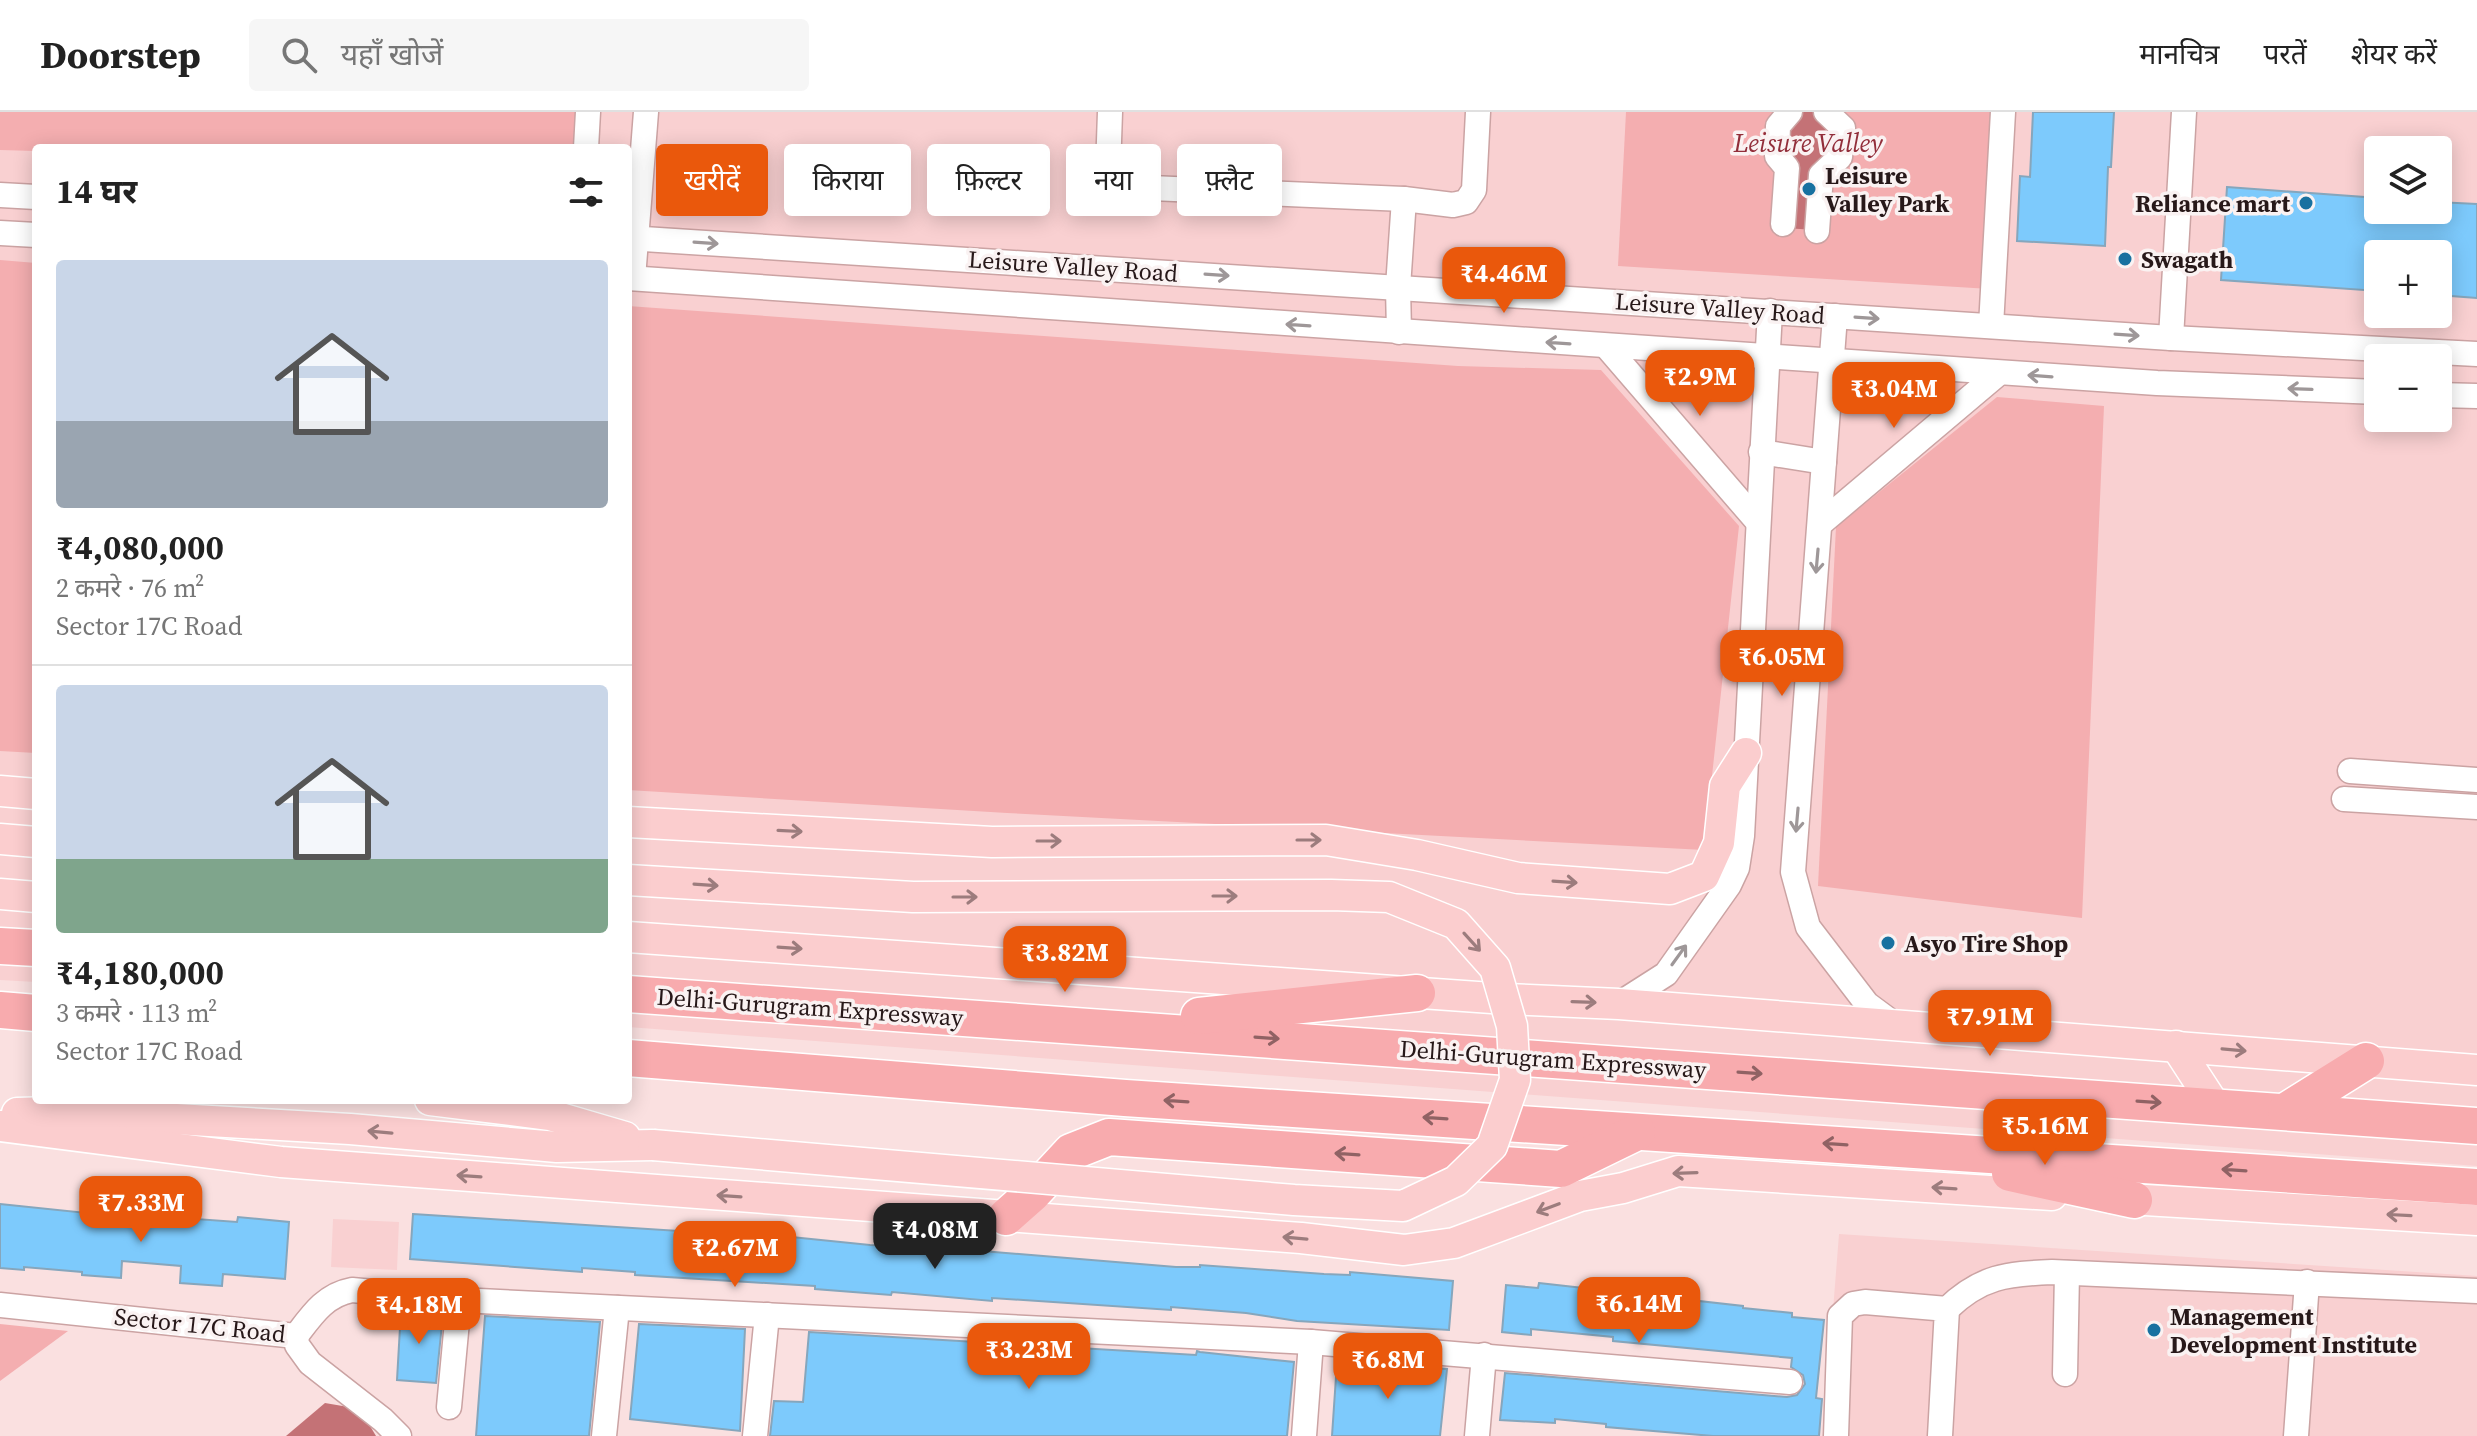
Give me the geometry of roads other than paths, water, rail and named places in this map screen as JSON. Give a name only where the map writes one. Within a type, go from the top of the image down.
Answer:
[{"type":"highway","points":[[0,946],[32,948]]},
{"type":"highway","points":[[1106,1026],[1417,993]]},
{"type":"highway","name":"Delhi-Gurugram Expressway","points":[[632,994],[2477,1126]]},
{"type":"highway","points":[[0,1010],[32,1013]]},
{"type":"highway","points":[[632,1058],[1125,1098],[2477,1187]]},
{"type":"highway","points":[[2301,1112],[2366,1061]]},
{"type":"highway","points":[[1006,1217],[1071,1152],[1109,1137],[1561,1169],[1639,1131]]},
{"type":"highway","points":[[1892,1147],[2134,1200]]},
{"type":"main road","points":[[632,822],[992,842],[1326,840],[1417,855],[1518,878],[1670,889],[1704,876],[1719,843],[1725,786],[1746,753]]},
{"type":"main road","points":[[0,791],[32,794]]},
{"type":"main road","points":[[0,839],[32,842]]},
{"type":"main road","points":[[0,1113],[53,1112],[350,1129],[557,1147],[653,1145],[1279,1199],[1403,1206],[1456,1181],[1492,1146],[1515,1080],[1512,1026],[1495,968],[1456,924],[1389,897],[913,897],[632,880]]},
{"type":"main road","points":[[0,894],[32,897]]},
{"type":"main road","points":[[632,937],[1417,993],[1619,1004],[2477,1070]]},
{"type":"main road","points":[[0,1024],[32,1030]]},
{"type":"main road","points":[[2176,1046],[2215,1106]]},
{"type":"main road","points":[[462,1104],[550,1115],[653,1145]]},
{"type":"main road","points":[[0,1126],[281,1162],[1301,1238],[1404,1250],[1454,1243],[1580,1196],[1623,1188],[1678,1171],[2477,1220]]},
{"type":"street","points":[[586,144],[588,112]]},
{"type":"street","points":[[632,258],[646,112]]},
{"type":"street","points":[[1110,112],[1108,170],[1116,183],[1128,187],[1404,199],[1453,205],[1466,202],[1474,190],[1478,112]]},
{"type":"street","points":[[1783,224],[1787,168],[1777,156],[1778,126],[1790,112]]},
{"type":"street","points":[[1817,231],[1821,175],[1840,157],[1843,128],[1826,112]]},
{"type":"street","points":[[1991,326],[2003,112]]},
{"type":"street","points":[[2171,338],[2184,112]]},
{"type":"street","points":[[0,195],[32,197]]},
{"type":"street","points":[[1399,332],[1398,287],[1404,199]]},
{"type":"street","points":[[0,233],[32,235]]},
{"type":"street","name":"Leisure Valley Road","points":[[633,238],[2171,338],[2477,354]]},
{"type":"street","name":"Leisure Valley Road","points":[[632,278],[1999,373],[2364,391]]},
{"type":"street","points":[[1619,1004],[1666,974],[1729,885],[1737,868],[1742,836],[1770,311]]},
{"type":"street","points":[[1835,316],[1793,872],[1808,927],[1867,1004],[1894,1024]]},
{"type":"street","points":[[1606,346],[1757,521]]},
{"type":"street","points":[[1820,524],[1999,373]]},
{"type":"street","points":[[2452,395],[2477,396]]},
{"type":"street","points":[[1761,452],[1824,462]]},
{"type":"street","points":[[2350,771],[2477,780]]},
{"type":"street","points":[[2393,774],[2395,802]]},
{"type":"street","points":[[2344,799],[2477,807]]},
{"type":"street","points":[[1836,1436],[1840,1316],[1853,1304],[1865,1302],[1947,1309],[1983,1281],[2013,1273],[2307,1282],[2477,1291]]},
{"type":"street","points":[[2065,1374],[2067,1273]]},
{"type":"street","points":[[2296,1436],[2307,1282]]},
{"type":"street","name":"Sector 17C Road","points":[[0,1305],[296,1336],[318,1308],[338,1292],[352,1290],[459,1300],[1311,1342],[1790,1382]]},
{"type":"street","points":[[449,1407],[459,1300]]},
{"type":"street","points":[[604,1436],[617,1308]]},
{"type":"street","points":[[1940,1436],[1947,1309]]},
{"type":"street","points":[[755,1436],[767,1315]]},
{"type":"street","points":[[296,1336],[297,1345],[310,1363],[399,1436]]},
{"type":"street","points":[[1304,1436],[1311,1342]]},
{"type":"street","points":[[1477,1436],[1484,1355]]},
{"type":"water","name":"Leisure Valley","points":[[1790,112],[1826,112],[1843,128],[1815,230],[1785,228]]},
{"type":"water","points":[[325,1403],[360,1409],[376,1436],[286,1436]]},
{"type":"place","name":"Leisure Valley Park","points":[[1809,189]]},
{"type":"place","name":"Reliance mart","points":[[2306,203]]},
{"type":"place","name":"Swagath","points":[[2125,259]]},
{"type":"place","name":"Asyo Tire Shop","points":[[1888,943]]},
{"type":"place","name":"Management Development Institute","points":[[2154,1330]]}]
